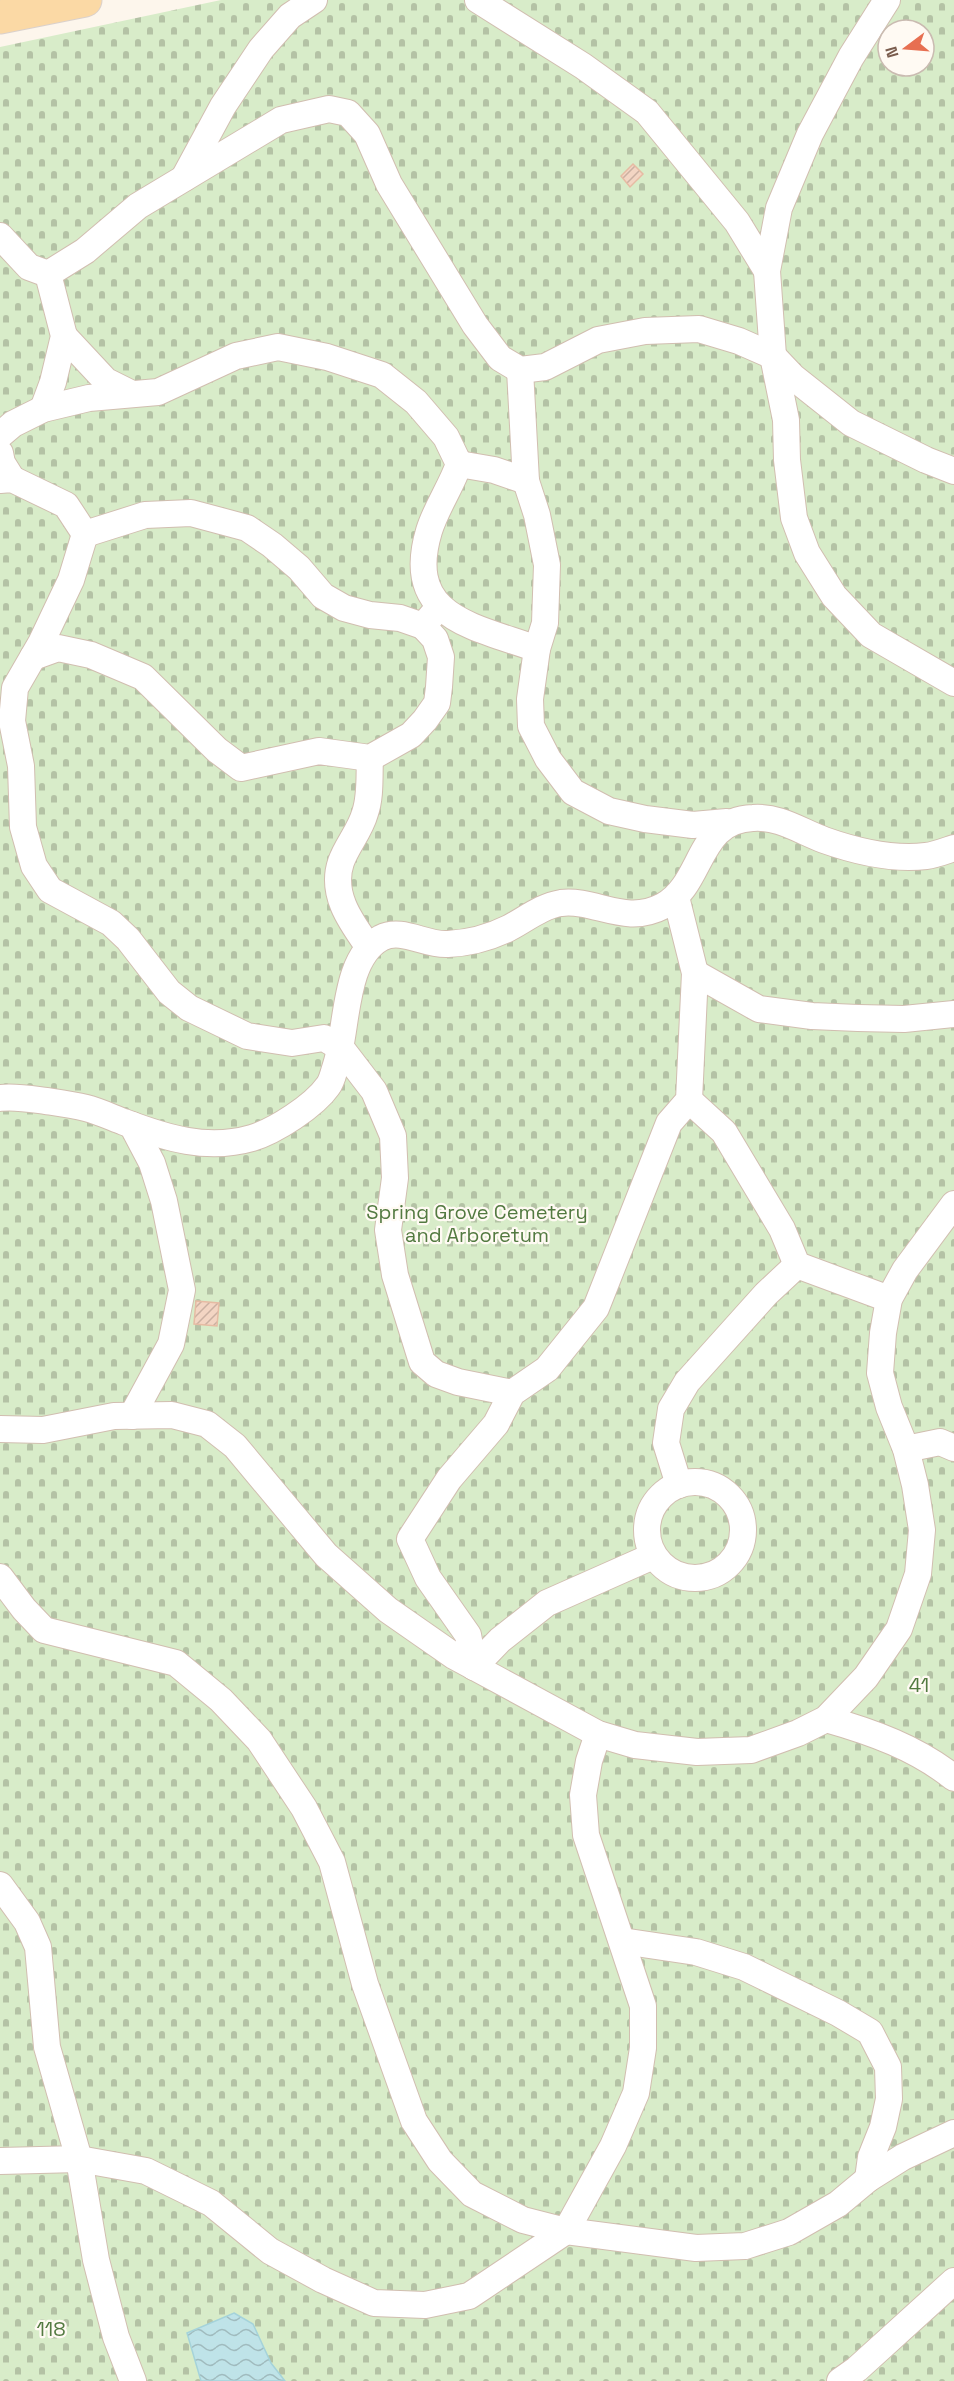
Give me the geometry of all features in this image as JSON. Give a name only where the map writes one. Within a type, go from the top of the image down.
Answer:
[{"type":"main road","points":[[9,10],[84,0]]},
{"type":"street","points":[[184,178],[223,106],[261,49],[290,16],[314,0]]},
{"type":"street","points":[[478,0],[583,66],[647,112],[736,222],[767,271]]},
{"type":"street","points":[[887,0],[851,57],[810,134],[779,207],[767,271],[773,356],[786,420],[787,460],[794,518],[807,553],[834,596],[871,635],[954,683]]},
{"type":"street","points":[[0,236],[29,267],[48,273],[85,251],[138,206],[281,120],[329,109],[348,113],[367,134],[389,184],[475,325],[500,358],[520,370],[545,368],[598,340],[645,331],[699,329],[739,341],[773,356],[793,377],[851,423],[926,460],[954,471]]},
{"type":"street","points":[[43,409],[53,382],[63,336],[48,273]]},
{"type":"street","points":[[63,336],[106,381],[130,393]]},
{"type":"street","points":[[0,435],[13,424],[43,409],[89,398],[158,392],[236,356],[278,347],[327,357],[382,375],[416,402],[446,437],[459,464]]},
{"type":"street","points":[[520,370],[526,481],[537,515],[547,565],[545,622],[537,649],[530,699],[531,726],[548,759],[573,792],[609,810],[645,819],[693,825],[754,818],[784,822],[856,850],[898,855],[926,856],[954,848]]},
{"type":"street","points":[[0,453],[6,479],[66,505],[85,534]]},
{"type":"street","points":[[459,464],[494,470],[526,481]]},
{"type":"street","points":[[33,657],[58,648],[91,655],[143,677],[216,750],[241,768],[319,751],[370,758],[411,735],[437,703],[441,657],[431,617],[423,554],[429,528],[459,464]]},
{"type":"street","points":[[85,534],[145,514],[190,513],[247,528],[299,568],[323,596],[344,608],[370,615],[400,618],[431,617],[473,627],[537,649]]},
{"type":"street","points":[[85,534],[71,580],[15,688],[6,719],[21,766],[23,826],[34,866],[50,890],[111,923],[128,939],[169,992],[189,1008],[247,1036],[292,1043],[324,1038],[341,1048],[374,1091],[393,1136],[395,1178],[388,1230],[395,1275],[422,1362],[436,1374],[458,1382],[512,1393]]},
{"type":"street","points":[[368,946],[342,904],[338,881],[341,862],[366,810],[370,758]]},
{"type":"street","points":[[1,1096],[87,1108],[182,1141],[220,1145],[254,1137],[283,1124],[329,1085],[341,1048],[349,989],[368,946],[384,936],[398,934],[446,945],[478,939],[509,928],[537,911],[561,903],[588,905],[618,914],[642,913],[662,907],[676,897],[707,844],[728,822]]},
{"type":"street","points":[[474,1667],[468,1635],[428,1578],[410,1539],[449,1479],[496,1424],[512,1393],[547,1369],[596,1308],[669,1123],[689,1100],[695,973],[676,897]]},
{"type":"street","points":[[695,973],[759,1009],[812,1016],[858,1018],[904,1019],[954,1014]]},
{"type":"street","points":[[689,1100],[724,1132],[782,1228],[798,1265],[889,1299]]},
{"type":"street","points":[[132,1125],[152,1163],[164,1201],[182,1290],[171,1344],[132,1416]]},
{"type":"street","points":[[0,1430],[43,1430],[114,1416],[172,1416],[207,1424],[235,1446],[326,1555],[388,1610],[454,1656],[598,1734],[634,1745],[697,1752],[751,1750],[798,1733],[826,1719],[866,1677],[899,1629],[918,1574],[922,1530],[915,1485],[906,1449],[889,1407],[880,1373],[883,1333],[889,1299],[904,1270],[954,1204]]},
{"type":"street","points":[[679,1485],[666,1443],[670,1409],[687,1382],[766,1294],[798,1265]]},
{"type":"street","points":[[906,1449],[940,1442],[954,1448]]},
{"type":"street","points":[[700,1482],[715,1486],[728,1494],[737,1506],[743,1522],[743,1539],[737,1555],[726,1568],[712,1576],[695,1579],[679,1576],[664,1569],[653,1556],[647,1541],[646,1526],[650,1511],[658,1498],[670,1488],[679,1485],[700,1482]]},
{"type":"street","points":[[474,1667],[500,1640],[547,1603],[653,1556]]},
{"type":"street","points":[[0,1577],[24,1609],[44,1630],[176,1663],[221,1700],[259,1740],[304,1808],[332,1862],[365,1984],[414,2121],[440,2161],[472,2194],[523,2220],[566,2231],[696,2248],[746,2246],[789,2232],[838,2204],[868,2179],[903,2157],[954,2133]]},
{"type":"street","points":[[826,1719],[891,1741],[933,1761],[954,1778]]},
{"type":"street","points":[[0,2161],[79,2159],[146,2171],[211,2203],[270,2251],[323,2280],[374,2303],[425,2305],[469,2296],[566,2231],[613,2146],[636,2093],[643,2048],[643,2006],[586,1835],[583,1795],[589,1761],[598,1734]]},
{"type":"street","points":[[0,1885],[27,1922],[38,1947],[47,2047],[79,2159],[96,2260],[116,2337],[133,2381]]},
{"type":"street","points":[[622,1941],[696,1952],[744,1967],[838,2013],[870,2032],[888,2067],[889,2099],[883,2127],[871,2157],[868,2179]]},
{"type":"street","points":[[840,2381],[857,2369],[954,2281]]},
{"type":"green space","name":"Spring Grove Cemetery and Arboretum","points":[[221,0],[954,0],[954,2381],[0,2381],[0,47]]},
{"type":"water","points":[[234,2313],[253,2324],[271,2363],[285,2381],[201,2381],[187,2333]]},
{"type":"building","points":[[633,164],[643,174],[630,187],[621,176]]},
{"type":"building","points":[[196,1301],[219,1303],[217,1326],[194,1324]]},
{"type":"park label","name":"41","points":[[919,1685]]},
{"type":"park label","name":"118","points":[[51,2329]]}]
